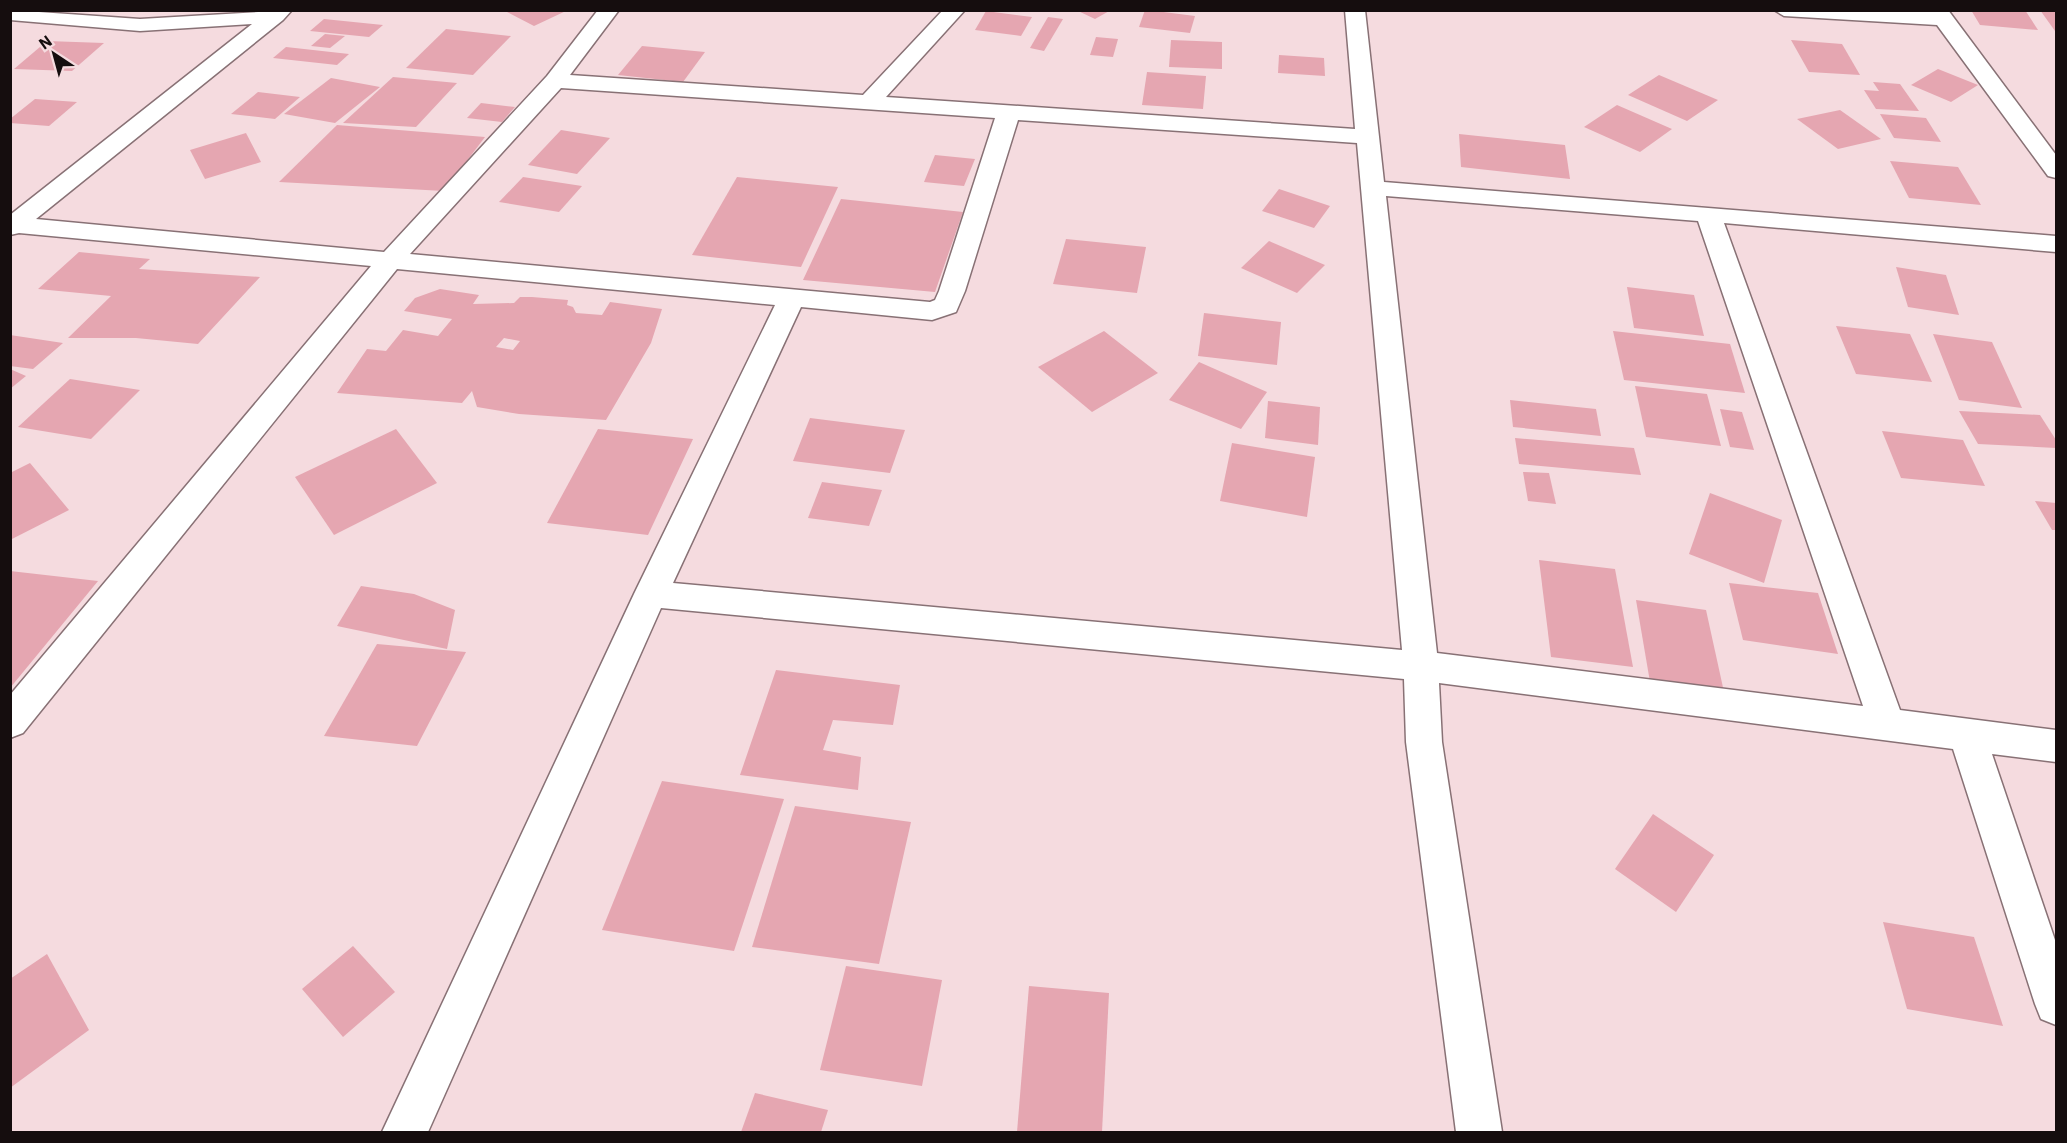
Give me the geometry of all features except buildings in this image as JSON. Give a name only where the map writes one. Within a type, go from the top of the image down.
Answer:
[{"type":"street","points":[[10,722],[391,259],[555,81],[609,10]]},
{"type":"street","points":[[869,102],[955,10]]},
{"type":"street","points":[[1355,10],[1421,666],[1424,742],[1479,1132]]},
{"type":"street","points":[[1784,10],[1941,15],[2056,171]]},
{"type":"street","points":[[10,14],[93,23],[140,24],[279,13]]},
{"type":"street","points":[[13,227],[279,13]]},
{"type":"street","points":[[555,81],[1368,137]]},
{"type":"street","points":[[13,227],[391,259],[932,311],[946,306],[1010,111]]},
{"type":"street","points":[[1373,188],[2056,244]]},
{"type":"street","points":[[1708,214],[1887,724]]},
{"type":"street","points":[[405,1132],[651,594],[792,297]]},
{"type":"street","points":[[651,594],[1421,666],[2056,746]]},
{"type":"street","points":[[1967,735],[2056,1004]]}]
